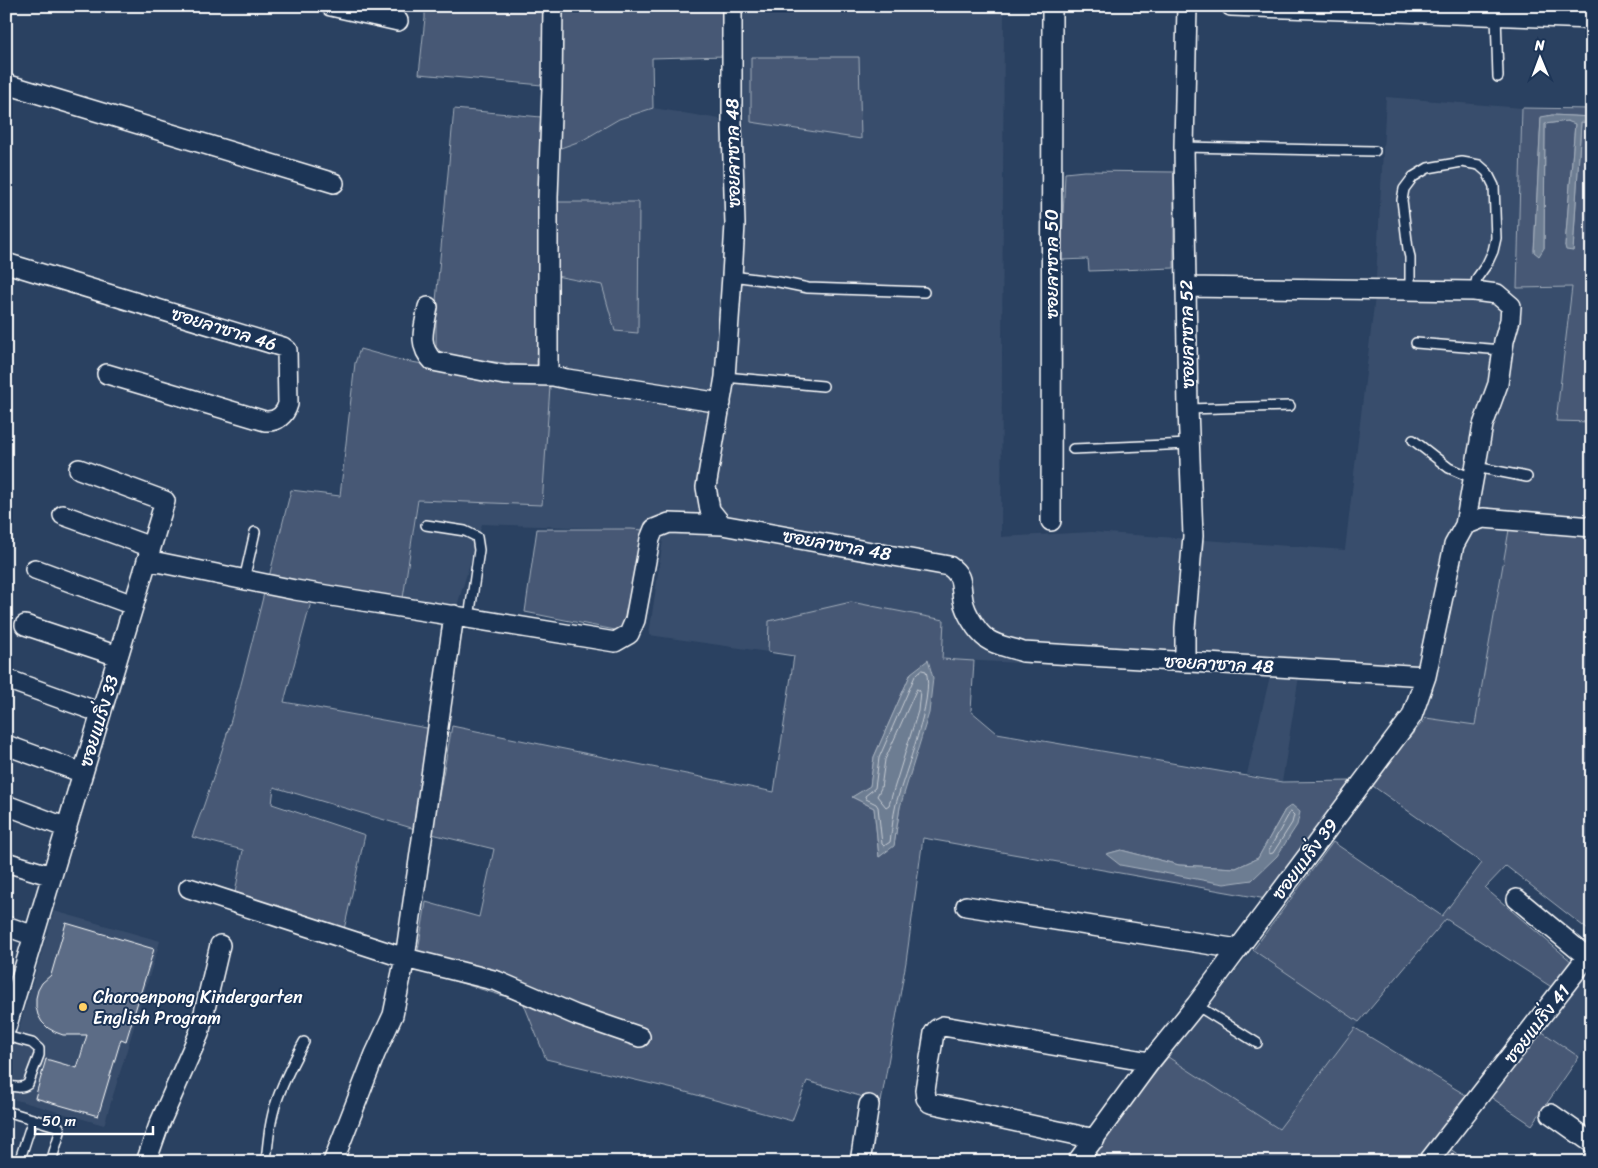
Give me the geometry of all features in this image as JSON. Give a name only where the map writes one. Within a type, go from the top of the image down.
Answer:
[{"type":"street","points":[[331,6],[398,21]]},
{"type":"street","points":[[553,6],[548,197],[548,371],[553,376]]},
{"type":"street","name":"ซอยลาซาล 48","points":[[732,6],[732,128],[735,224],[726,377],[706,487],[710,510],[722,525],[949,566],[962,580],[963,600],[968,615],[986,638],[993,643],[1023,652],[1426,676]]},
{"type":"street","name":"ซอยลาซาล 50","points":[[1051,521],[1052,6]]},
{"type":"street","name":"ซอยลาซาล 52","points":[[1185,662],[1185,628],[1193,536],[1188,409],[1184,147],[1187,6]]},
{"type":"street","points":[[1230,6],[1592,18]]},
{"type":"street","points":[[6,84],[334,183]]},
{"type":"street","name":"ซอยลาซาล 46","points":[[6,263],[283,347],[287,350],[288,404],[286,412],[282,416],[275,420],[265,421],[106,374]]},
{"type":"street","points":[[1186,287],[1474,291]]},
{"type":"street","name":"ซอยแบริ่ง 39","points":[[1077,1162],[1150,1062],[1196,1005],[1409,722],[1415,710],[1426,676],[1454,545],[1466,525],[1483,425],[1498,384],[1502,350],[1510,320],[1511,306],[1497,294],[1474,291]]},
{"type":"street","points":[[428,307],[422,340],[426,354],[433,361],[504,375],[553,376],[721,403]]},
{"type":"street","name":"ซอยแบริ่ง 33","points":[[6,1028],[12,991],[34,936],[165,501],[79,469]]},
{"type":"street","points":[[63,515],[149,554],[244,580],[615,642],[628,634],[635,620],[650,539],[654,529],[669,523],[722,525]]},
{"type":"street","points":[[1466,525],[1483,518],[1592,526]]},
{"type":"street","points":[[35,569],[134,605]]},
{"type":"street","points":[[333,1162],[375,1054],[393,1015],[405,958],[462,617]]},
{"type":"street","points":[[25,625],[118,656]]},
{"type":"street","points":[[6,679],[101,713]]},
{"type":"street","points":[[6,744],[83,773]]},
{"type":"street","points":[[6,805],[66,828]]},
{"type":"street","points":[[6,862],[52,876]]},
{"type":"street","points":[[189,888],[405,958],[497,981],[576,1015],[640,1037]]},
{"type":"street","name":"ซอยแบริ่ง 41","points":[[1428,1162],[1590,954],[1517,899]]},
{"type":"street","points":[[966,906],[1238,949]]},
{"type":"street","points":[[6,926],[34,936]]},
{"type":"street","points":[[146,1162],[159,1125],[199,1034],[220,945]]},
{"type":"street","points":[[1095,1139],[930,1103],[926,1098],[925,1090],[934,1033],[943,1026],[1150,1062]]},
{"type":"street","points":[[860,1162],[869,1105]]},
{"type":"street","points":[[1551,1114],[1592,1143]]},
{"type":"lane","points":[[1496,15],[1498,77]]},
{"type":"lane","points":[[1184,147],[1375,151]]},
{"type":"lane","points":[[1410,290],[1410,257],[1402,200],[1404,190],[1413,177],[1428,168],[1462,162],[1479,165],[1487,172],[1494,186],[1496,238],[1490,257],[1478,278],[1474,291]]},
{"type":"lane","points":[[732,276],[808,288],[924,292]]},
{"type":"lane","points":[[1416,343],[1502,350]]},
{"type":"lane","points":[[726,377],[823,386]]},
{"type":"lane","points":[[1188,409],[1290,406]]},
{"type":"lane","points":[[1413,440],[1449,468],[1475,473],[1527,477]]},
{"type":"lane","points":[[1073,449],[1189,444]]},
{"type":"lane","points":[[426,525],[465,531],[477,537],[479,550],[462,617]]},
{"type":"lane","points":[[244,580],[255,532]]},
{"type":"lane","points":[[1196,1005],[1257,1043]]},
{"type":"lane","points":[[6,1036],[32,1043],[39,1052],[28,1084],[18,1087],[6,1085]]},
{"type":"lane","points":[[266,1162],[276,1102],[285,1079],[304,1042]]},
{"type":"lane","points":[[6,1111],[56,1125],[60,1129],[51,1162]]},
{"type":"lane","points":[[19,1162],[33,1119]]},
{"type":"shaded area","points":[[425,6],[544,6],[542,85],[419,74]]},
{"type":"shaded area","points":[[562,6],[724,6],[725,56],[652,58],[653,108],[619,119],[583,140],[558,149]]},
{"type":"shaded area","points":[[741,6],[1004,6],[1001,537],[1092,532],[1345,550],[1375,297],[1386,97],[1522,108],[1517,288],[1572,286],[1556,420],[1592,422],[1592,536],[1509,530],[1475,725],[1406,716],[1411,681],[1299,676],[1282,782],[1247,774],[1270,676],[942,659],[769,621],[768,652],[649,635],[664,533],[631,529],[482,524],[457,606],[403,598],[420,496],[542,504],[556,276],[558,149],[583,140],[619,119],[653,108],[744,123],[740,62]]},
{"type":"shaded area","points":[[751,57],[859,57],[861,139],[751,122]]},
{"type":"shaded area","points":[[1522,108],[1592,109],[1592,117],[1552,115],[1541,118],[1534,251],[1544,248],[1545,124],[1567,121],[1575,123],[1565,246],[1573,251],[1581,122],[1592,123],[1592,233],[1590,253],[1592,255],[1592,275],[1586,282],[1592,287],[1592,422],[1556,421],[1572,287],[1517,288]]},
{"type":"shaded area","points":[[454,109],[541,117],[537,367],[445,356],[436,347],[436,301]]},
{"type":"shaded area","points":[[1084,171],[1174,172],[1174,268],[1089,271],[1088,259],[1061,260],[1065,173]]},
{"type":"shaded area","points":[[556,202],[639,202],[638,333],[615,331],[602,285],[556,276]]},
{"type":"shaded area","points":[[360,349],[400,360],[550,386],[542,505],[418,500],[403,598],[269,577],[291,490],[340,496],[355,363]]},
{"type":"shaded area","points":[[537,529],[643,530],[629,622],[620,631],[525,612]]},
{"type":"shaded area","points":[[1509,530],[1592,536],[1592,933],[1506,866],[1485,888],[1572,962],[1553,988],[1446,919],[1359,1022],[1253,950],[1333,842],[1442,916],[1482,863],[1370,784],[1426,718],[1475,725]]},
{"type":"shaded area","points":[[264,593],[311,602],[284,702],[432,729],[415,829],[274,787],[272,804],[365,835],[343,934],[235,893],[243,850],[192,837],[214,777],[232,716]]},
{"type":"shaded area","points":[[851,602],[944,620],[942,659],[974,661],[971,711],[997,733],[1282,782],[1353,781],[1266,899],[923,838],[906,962],[881,1102],[807,1081],[792,1121],[682,1091],[546,1059],[523,1002],[415,969],[426,902],[479,917],[494,849],[432,834],[452,726],[774,792],[794,656],[768,652],[769,621]],"holes":[[[911,673],[900,807],[894,845],[879,857],[874,808],[852,797],[870,787],[874,757]],[[1285,810],[1252,880],[1107,854],[1121,850],[1179,865],[1236,868],[1258,858]]]},
{"type":"shaded area","name":"Charoenpong Kindergarten English Program","points":[[54,911],[160,941],[104,1125],[6,1097],[6,1072]]},
{"type":"shaded area","points":[[1253,950],[1359,1022],[1279,1129],[1168,1057]]},
{"type":"shaded area","points":[[1592,960],[1592,1039],[1579,1057],[1541,1031]]},
{"type":"shaded area","points":[[1355,1028],[1469,1097],[1417,1162],[1085,1162],[1168,1057],[1279,1129]]},
{"type":"shaded area","points":[[1541,1031],[1579,1057],[1532,1125],[1489,1096]]},
{"type":"shaded area","points":[[1446,1146],[1469,1162],[1433,1162]]},
{"type":"water","points":[[1552,115],[1592,117],[1592,123],[1581,122],[1573,251],[1566,250],[1565,246],[1575,124],[1567,121],[1545,124],[1544,248],[1539,256],[1534,252],[1541,117]]},
{"type":"water","points":[[928,660],[933,678],[929,713],[900,807],[894,846],[879,857],[874,808],[852,797],[870,786],[874,757],[911,673]]},
{"type":"water","points":[[1292,805],[1300,812],[1297,825],[1277,856],[1252,880],[1224,884],[1120,865],[1106,854],[1121,850],[1179,865],[1236,868],[1258,858],[1285,810]]},
{"type":"building","name":"Charoenpong Kindergarten English Program","points":[[66,923],[154,949],[126,1041],[121,1039],[98,1116],[35,1098],[46,1059],[77,1068],[87,1035],[63,1035],[55,1032],[42,1022],[36,1007],[38,990],[42,983],[51,975]]},
{"type":"place","name":"Charoenpong Kindergarten English Program","points":[[83,1007]]}]
